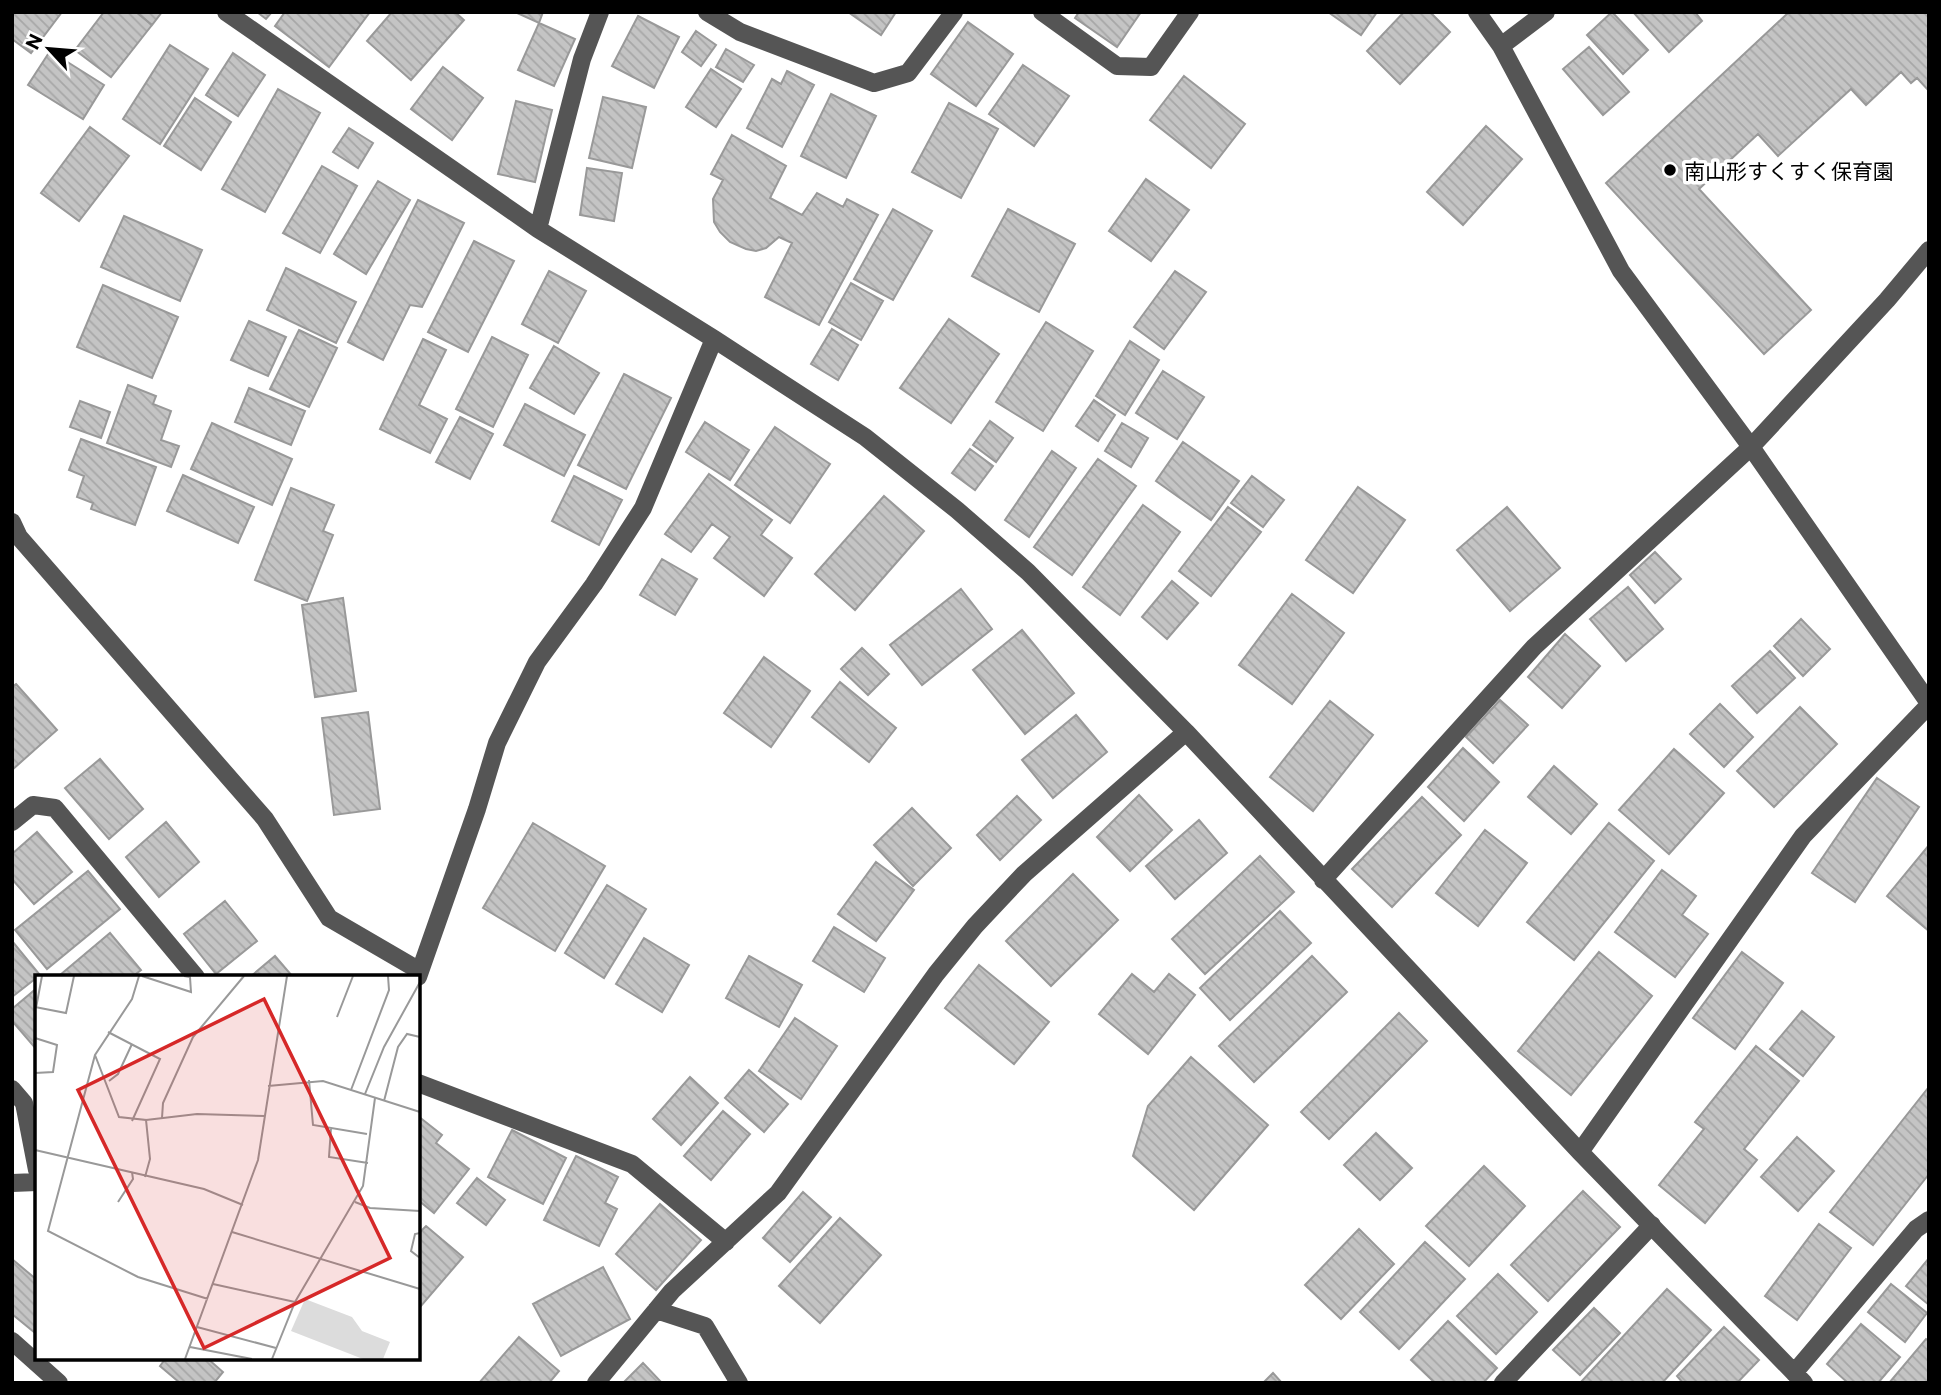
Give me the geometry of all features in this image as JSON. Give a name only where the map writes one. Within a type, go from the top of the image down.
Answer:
[{"type":"street","points":[[226,12],[538,229],[865,437],[957,510],[1028,572],[1186,732],[1580,1153],[1799,1378],[1916,1229],[1929,1220]]},
{"type":"street","points":[[538,229],[582,60],[600,12]]},
{"type":"street","points":[[707,12],[740,32],[874,83],[908,74],[954,12]]},
{"type":"street","points":[[1042,12],[1117,66],[1151,67],[1190,12]]},
{"type":"street","points":[[1477,12],[1501,46],[1621,271],[1751,446],[1929,704],[1803,836],[1580,1153]]},
{"type":"street","points":[[1501,46],[1546,12]]},
{"type":"street","points":[[1323,880],[1534,647],[1751,446],[1887,300],[1929,250]]},
{"type":"street","points":[[12,522],[19,537],[265,819],[329,918],[419,974],[477,809],[497,743],[537,662],[594,584],[643,508],[714,339]]},
{"type":"street","points":[[596,1383],[672,1291],[778,1193],[936,974],[975,926],[1024,874],[1186,732]]},
{"type":"street","points":[[12,822],[33,805],[55,808],[194,975]]},
{"type":"street","points":[[420,1084],[632,1164],[726,1242]]},
{"type":"street","points":[[12,1089],[24,1103],[35,1160]]},
{"type":"street","points":[[12,1182],[35,1182]]},
{"type":"street","points":[[1503,1383],[1652,1225]]},
{"type":"street","points":[[656,1310],[705,1326],[739,1383]]},
{"type":"street","points":[[12,1341],[59,1383]]},
{"type":"building","points":[[12,12],[62,12],[31,53],[12,39]]},
{"type":"building","points":[[104,12],[136,12],[152,25],[111,77],[75,50]]},
{"type":"building","points":[[136,12],[162,12],[152,25]]},
{"type":"building","points":[[257,12],[272,12],[266,19]]},
{"type":"building","points":[[285,12],[370,12],[329,67],[275,26]]},
{"type":"building","points":[[392,12],[455,12],[464,20],[411,80],[367,41]]},
{"type":"building","points":[[515,12],[543,12],[539,23]]},
{"type":"building","points":[[848,12],[896,12],[881,35]]},
{"type":"building","points":[[1079,12],[1141,12],[1117,47],[1075,18]]},
{"type":"building","points":[[1328,12],[1377,12],[1361,35]]},
{"type":"building","points":[[1404,12],[1430,12],[1450,32],[1400,84],[1367,51]]},
{"type":"building","points":[[1612,12],[1648,50],[1623,74],[1587,35]]},
{"type":"building","points":[[1633,12],[1695,12],[1702,21],[1669,52]]},
{"type":"building","name":"南山形すくすく保育園","points":[[1789,12],[1929,12],[1929,91],[1917,78],[1911,83],[1901,72],[1866,105],[1851,89],[1778,156],[1758,134],[1699,189],[1811,310],[1764,354],[1606,183]]},
{"type":"building","points":[[638,16],[679,37],[654,88],[612,66]]},
{"type":"building","points":[[968,22],[1013,54],[976,106],[931,74]]},
{"type":"building","points":[[539,23],[575,39],[554,86],[518,70]]},
{"type":"building","points":[[696,31],[716,45],[701,66],[682,52]]},
{"type":"building","points":[[170,45],[208,69],[160,144],[123,119]]},
{"type":"building","points":[[1589,47],[1629,92],[1603,115],[1563,69]]},
{"type":"building","points":[[726,49],[754,65],[743,82],[716,67]]},
{"type":"building","points":[[50,51],[104,85],[83,119],[28,85]]},
{"type":"building","points":[[233,53],[265,75],[238,116],[206,95]]},
{"type":"building","points":[[1023,65],[1069,96],[1034,146],[989,114]]},
{"type":"building","points":[[443,67],[483,98],[452,140],[411,109]]},
{"type":"building","points":[[711,69],[741,89],[716,127],[686,107]]},
{"type":"building","points":[[787,71],[814,85],[782,147],[747,128],[772,79],[781,84]]},
{"type":"building","points":[[1184,76],[1245,124],[1211,168],[1150,120]]},
{"type":"building","points":[[278,89],[320,113],[265,212],[222,189]]},
{"type":"building","points":[[831,94],[876,116],[846,178],[801,156]]},
{"type":"building","points":[[603,97],[646,107],[632,168],[589,158]]},
{"type":"building","points":[[195,98],[231,122],[201,170],[164,146]]},
{"type":"building","points":[[516,101],[552,110],[535,182],[498,174]]},
{"type":"building","points":[[949,103],[998,129],[961,198],[912,172]]},
{"type":"building","points":[[1486,126],[1522,159],[1463,225],[1427,192]]},
{"type":"building","points":[[90,127],[129,156],[79,221],[41,193]]},
{"type":"building","points":[[349,128],[373,143],[358,168],[333,152]]},
{"type":"building","points":[[732,135],[786,166],[770,198],[802,215],[817,193],[843,207],[847,199],[878,215],[819,325],[765,297],[792,243],[779,237],[766,248],[756,251],[746,249],[730,242],[714,222],[713,199],[723,180],[711,174]]},
{"type":"building","points":[[322,166],[357,186],[320,253],[283,233]]},
{"type":"building","points":[[587,168],[622,173],[614,221],[580,215]]},
{"type":"building","points":[[1146,179],[1189,210],[1151,261],[1109,231]]},
{"type":"building","points":[[378,181],[410,200],[366,274],[334,254]]},
{"type":"building","points":[[418,200],[464,223],[422,307],[410,305],[383,360],[348,342]]},
{"type":"building","points":[[893,209],[932,231],[893,300],[854,279]]},
{"type":"building","points":[[1008,209],[1075,244],[1039,312],[972,276]]},
{"type":"building","points":[[124,216],[202,250],[180,301],[101,267]]},
{"type":"building","points":[[474,241],[514,261],[468,352],[428,332]]},
{"type":"building","points":[[286,268],[356,302],[336,343],[267,310]]},
{"type":"building","points":[[549,271],[586,291],[558,343],[522,324]]},
{"type":"building","points":[[1175,271],[1206,292],[1164,349],[1134,327]]},
{"type":"building","points":[[851,283],[883,301],[861,340],[829,322]]},
{"type":"building","points":[[103,285],[178,317],[152,378],[77,347]]},
{"type":"building","points":[[949,319],[999,354],[951,423],[900,388]]},
{"type":"building","points":[[249,321],[286,337],[268,376],[231,360]]},
{"type":"building","points":[[1046,322],[1093,351],[1043,431],[996,402]]},
{"type":"building","points":[[832,329],[858,345],[838,380],[811,364]]},
{"type":"building","points":[[299,330],[337,348],[309,407],[270,389]]},
{"type":"building","points":[[492,337],[528,355],[493,427],[456,409]]},
{"type":"building","points":[[423,339],[446,350],[419,405],[447,419],[430,453],[380,429]]},
{"type":"building","points":[[1130,341],[1159,360],[1125,415],[1096,396]]},
{"type":"building","points":[[554,346],[599,373],[574,414],[530,388]]},
{"type":"building","points":[[1163,371],[1204,397],[1177,439],[1136,413]]},
{"type":"building","points":[[624,374],[671,398],[626,489],[578,465]]},
{"type":"building","points":[[128,385],[156,396],[153,404],[171,411],[161,440],[179,446],[171,467],[107,443]]},
{"type":"building","points":[[249,388],[305,411],[291,445],[235,422]]},
{"type":"building","points":[[1094,400],[1115,415],[1098,441],[1076,426]]},
{"type":"building","points":[[80,401],[110,412],[101,438],[70,427]]},
{"type":"building","points":[[525,404],[585,435],[564,476],[504,445]]},
{"type":"building","points":[[460,417],[493,434],[470,479],[436,462]]},
{"type":"building","points":[[990,421],[1013,438],[996,462],[973,445]]},
{"type":"building","points":[[705,422],[749,450],[730,480],[686,452]]},
{"type":"building","points":[[212,423],[292,459],[272,505],[191,469]]},
{"type":"building","points":[[1122,423],[1148,438],[1131,467],[1105,451]]},
{"type":"building","points":[[775,427],[830,464],[790,523],[735,485]]},
{"type":"building","points":[[81,439],[156,467],[135,525],[91,509],[93,503],[77,497],[84,476],[69,470]]},
{"type":"building","points":[[1183,442],[1239,481],[1211,520],[1156,481]]},
{"type":"building","points":[[970,449],[993,466],[975,490],[952,473]]},
{"type":"building","points":[[1052,451],[1076,468],[1029,537],[1005,520]]},
{"type":"building","points":[[1098,459],[1136,486],[1072,575],[1034,547]]},
{"type":"building","points":[[709,474],[772,520],[761,535],[792,558],[764,596],[714,558],[730,537],[712,524],[691,552],[665,534]]},
{"type":"building","points":[[183,475],[254,507],[238,543],[167,511]]},
{"type":"building","points":[[574,476],[622,500],[599,545],[552,521]]},
{"type":"building","points":[[1252,476],[1284,500],[1263,527],[1231,503]]},
{"type":"building","points":[[1358,487],[1405,520],[1353,593],[1306,560]]},
{"type":"building","points":[[291,488],[334,505],[323,531],[333,535],[307,601],[255,580]]},
{"type":"building","points":[[884,496],[924,531],[855,610],[815,574]]},
{"type":"building","points":[[1143,505],[1180,532],[1120,615],[1083,587]]},
{"type":"building","points":[[1228,507],[1261,532],[1211,596],[1179,571]]},
{"type":"building","points":[[1507,507],[1560,568],[1510,611],[1457,550]]},
{"type":"building","points":[[1655,552],[1681,579],[1655,603],[1630,575]]},
{"type":"building","points":[[662,559],[697,579],[675,615],[640,595]]},
{"type":"building","points":[[1172,581],[1198,603],[1167,639],[1142,617]]},
{"type":"building","points":[[1628,587],[1663,629],[1626,661],[1590,619]]},
{"type":"building","points":[[961,589],[992,629],[922,685],[890,645]]},
{"type":"building","points":[[1292,594],[1344,633],[1292,704],[1239,665]]},
{"type":"building","points":[[343,598],[356,691],[315,697],[302,605]]},
{"type":"building","points":[[1801,619],[1830,649],[1803,676],[1774,646]]},
{"type":"building","points":[[1022,630],[1074,693],[1025,734],[973,670]]},
{"type":"building","points":[[1565,634],[1600,666],[1562,708],[1528,677]]},
{"type":"building","points":[[862,648],[889,674],[868,695],[841,669]]},
{"type":"building","points":[[1770,651],[1795,678],[1757,713],[1732,686]]},
{"type":"building","points":[[764,657],[810,691],[771,747],[724,713]]},
{"type":"building","points":[[840,682],[896,728],[869,762],[812,717]]},
{"type":"building","points":[[16,684],[57,730],[12,770],[12,687]]},
{"type":"building","points":[[1500,700],[1528,725],[1493,763],[1466,737]]},
{"type":"building","points":[[1330,701],[1373,735],[1313,811],[1270,777]]},
{"type":"building","points":[[1720,704],[1753,737],[1724,767],[1690,734]]},
{"type":"building","points":[[1800,707],[1837,744],[1774,807],[1737,771]]},
{"type":"building","points":[[368,712],[380,809],[334,815],[322,718]]},
{"type":"building","points":[[1076,715],[1107,752],[1053,798],[1022,760]]},
{"type":"building","points":[[1463,748],[1499,782],[1464,821],[1428,787]]},
{"type":"building","points":[[1674,749],[1724,793],[1669,854],[1619,810]]},
{"type":"building","points":[[100,759],[143,809],[109,839],[65,788]]},
{"type":"building","points":[[1554,766],[1597,804],[1571,834],[1528,797]]},
{"type":"building","points":[[1877,778],[1919,807],[1855,902],[1812,873]]},
{"type":"building","points":[[1139,795],[1172,830],[1130,871],[1097,837]]},
{"type":"building","points":[[1017,796],[1041,820],[1000,860],[977,835]]},
{"type":"building","points":[[1422,797],[1461,835],[1392,907],[1352,869]]},
{"type":"building","points":[[912,808],[951,848],[913,886],[874,845]]},
{"type":"building","points":[[1199,820],[1227,853],[1175,899],[1146,866]]},
{"type":"building","points":[[166,822],[199,862],[159,897],[126,857]]},
{"type":"building","points":[[533,823],[605,866],[555,951],[483,908]]},
{"type":"building","points":[[1609,823],[1654,861],[1574,960],[1527,922]]},
{"type":"building","points":[[1485,830],[1527,863],[1478,926],[1436,893]]},
{"type":"building","points":[[37,832],[72,872],[34,904],[12,879],[12,854]]},
{"type":"building","points":[[1929,845],[1929,931],[1887,896]]},
{"type":"building","points":[[1260,856],[1294,892],[1205,974],[1172,939]]},
{"type":"building","points":[[876,862],[914,890],[876,941],[838,914]]},
{"type":"building","points":[[1662,870],[1696,896],[1682,915],[1708,934],[1675,977],[1615,932]]},
{"type":"building","points":[[88,871],[120,909],[47,969],[15,930]]},
{"type":"building","points":[[1073,874],[1118,920],[1051,986],[1006,941]]},
{"type":"building","points":[[607,885],[646,909],[604,978],[565,953]]},
{"type":"building","points":[[225,901],[257,941],[216,974],[184,934]]},
{"type":"building","points":[[1280,911],[1311,943],[1230,1020],[1200,988]]},
{"type":"building","points":[[834,927],[885,958],[864,992],[813,961]]},
{"type":"building","points":[[110,933],[141,970],[135,975],[60,975]]},
{"type":"building","points":[[644,938],[689,965],[662,1012],[616,984]]},
{"type":"building","points":[[12,941],[40,975],[35,975],[35,979],[12,997]]},
{"type":"building","points":[[1599,952],[1652,996],[1571,1095],[1518,1051]]},
{"type":"building","points":[[1742,952],[1783,983],[1735,1049],[1693,1018]]},
{"type":"building","points":[[275,956],[291,975],[252,975]]},
{"type":"building","points":[[749,956],[802,985],[779,1027],[726,998]]},
{"type":"building","points":[[1312,956],[1347,992],[1254,1082],[1219,1046]]},
{"type":"building","points":[[979,965],[1049,1022],[1014,1064],[945,1008]]},
{"type":"building","points":[[1132,974],[1154,992],[1169,974],[1195,995],[1148,1054],[1099,1014]]},
{"type":"building","points":[[35,990],[35,1048],[12,1021],[12,1009]]},
{"type":"building","points":[[1802,1011],[1834,1037],[1803,1076],[1770,1049]]},
{"type":"building","points":[[1399,1013],[1427,1041],[1329,1139],[1301,1112]]},
{"type":"building","points":[[795,1018],[837,1046],[801,1099],[759,1071]]},
{"type":"building","points":[[1756,1046],[1799,1081],[1744,1149],[1757,1160],[1705,1223],[1659,1185],[1704,1129],[1695,1122]]},
{"type":"building","points":[[1191,1057],[1268,1125],[1194,1210],[1133,1156],[1148,1106]]},
{"type":"building","points":[[749,1070],[788,1104],[764,1132],[725,1098]]},
{"type":"building","points":[[690,1077],[718,1103],[681,1145],[653,1119]]},
{"type":"building","points":[[1928,1088],[1929,1174],[1873,1245],[1830,1212]]},
{"type":"building","points":[[723,1111],[750,1134],[711,1180],[684,1156]]},
{"type":"building","points":[[420,1118],[442,1135],[436,1143],[469,1169],[434,1213],[420,1202]]},
{"type":"building","points":[[512,1130],[566,1158],[543,1204],[488,1177]]},
{"type":"building","points":[[1376,1133],[1412,1168],[1380,1200],[1344,1165]]},
{"type":"building","points":[[1797,1137],[1834,1171],[1798,1211],[1761,1177]]},
{"type":"building","points":[[576,1156],[618,1177],[605,1203],[617,1209],[599,1246],[544,1220]]},
{"type":"building","points":[[1484,1166],[1525,1206],[1469,1266],[1426,1226]]},
{"type":"building","points":[[477,1178],[505,1200],[486,1225],[457,1203]]},
{"type":"building","points":[[1583,1191],[1620,1227],[1548,1301],[1511,1265]]},
{"type":"building","points":[[803,1192],[831,1217],[790,1262],[763,1238]]},
{"type":"building","points":[[660,1204],[701,1240],[656,1290],[616,1254]]},
{"type":"building","points":[[840,1218],[881,1255],[820,1323],[779,1286]]},
{"type":"building","points":[[1819,1224],[1851,1248],[1797,1320],[1765,1296]]},
{"type":"building","points":[[426,1226],[463,1257],[421,1306],[420,1305],[420,1232]]},
{"type":"building","points":[[1359,1229],[1394,1264],[1341,1319],[1305,1285]]},
{"type":"building","points":[[1425,1242],[1465,1279],[1399,1349],[1360,1312]]},
{"type":"building","points":[[1929,1258],[1929,1305],[1906,1286]]},
{"type":"building","points":[[12,1259],[35,1278],[34,1332],[12,1314]]},
{"type":"building","points":[[603,1267],[630,1319],[561,1356],[533,1304]]},
{"type":"building","points":[[1498,1274],[1537,1312],[1496,1354],[1457,1316]]},
{"type":"building","points":[[1891,1284],[1927,1313],[1905,1342],[1868,1312]]},
{"type":"building","points":[[1667,1289],[1711,1330],[1662,1383],[1580,1383]]},
{"type":"building","points":[[1594,1308],[1620,1333],[1580,1375],[1553,1350]]},
{"type":"building","points":[[1448,1321],[1497,1368],[1483,1383],[1435,1383],[1411,1360]]},
{"type":"building","points":[[1861,1324],[1900,1357],[1878,1383],[1848,1383],[1827,1364]]},
{"type":"building","points":[[1724,1327],[1759,1360],[1737,1383],[1683,1383],[1677,1376]]},
{"type":"building","points":[[519,1337],[559,1371],[549,1383],[479,1383]]},
{"type":"building","points":[[1926,1339],[1929,1341],[1929,1383],[1889,1383]]},
{"type":"building","points":[[164,1360],[209,1360],[223,1372],[214,1383],[180,1383],[160,1366]]},
{"type":"building","points":[[643,1363],[662,1383],[623,1383]]},
{"type":"building","points":[[1273,1373],[1282,1383],[1263,1383]]},
{"type":"place","name":"南山形すくすく保育園","points":[[1670,170]]}]
